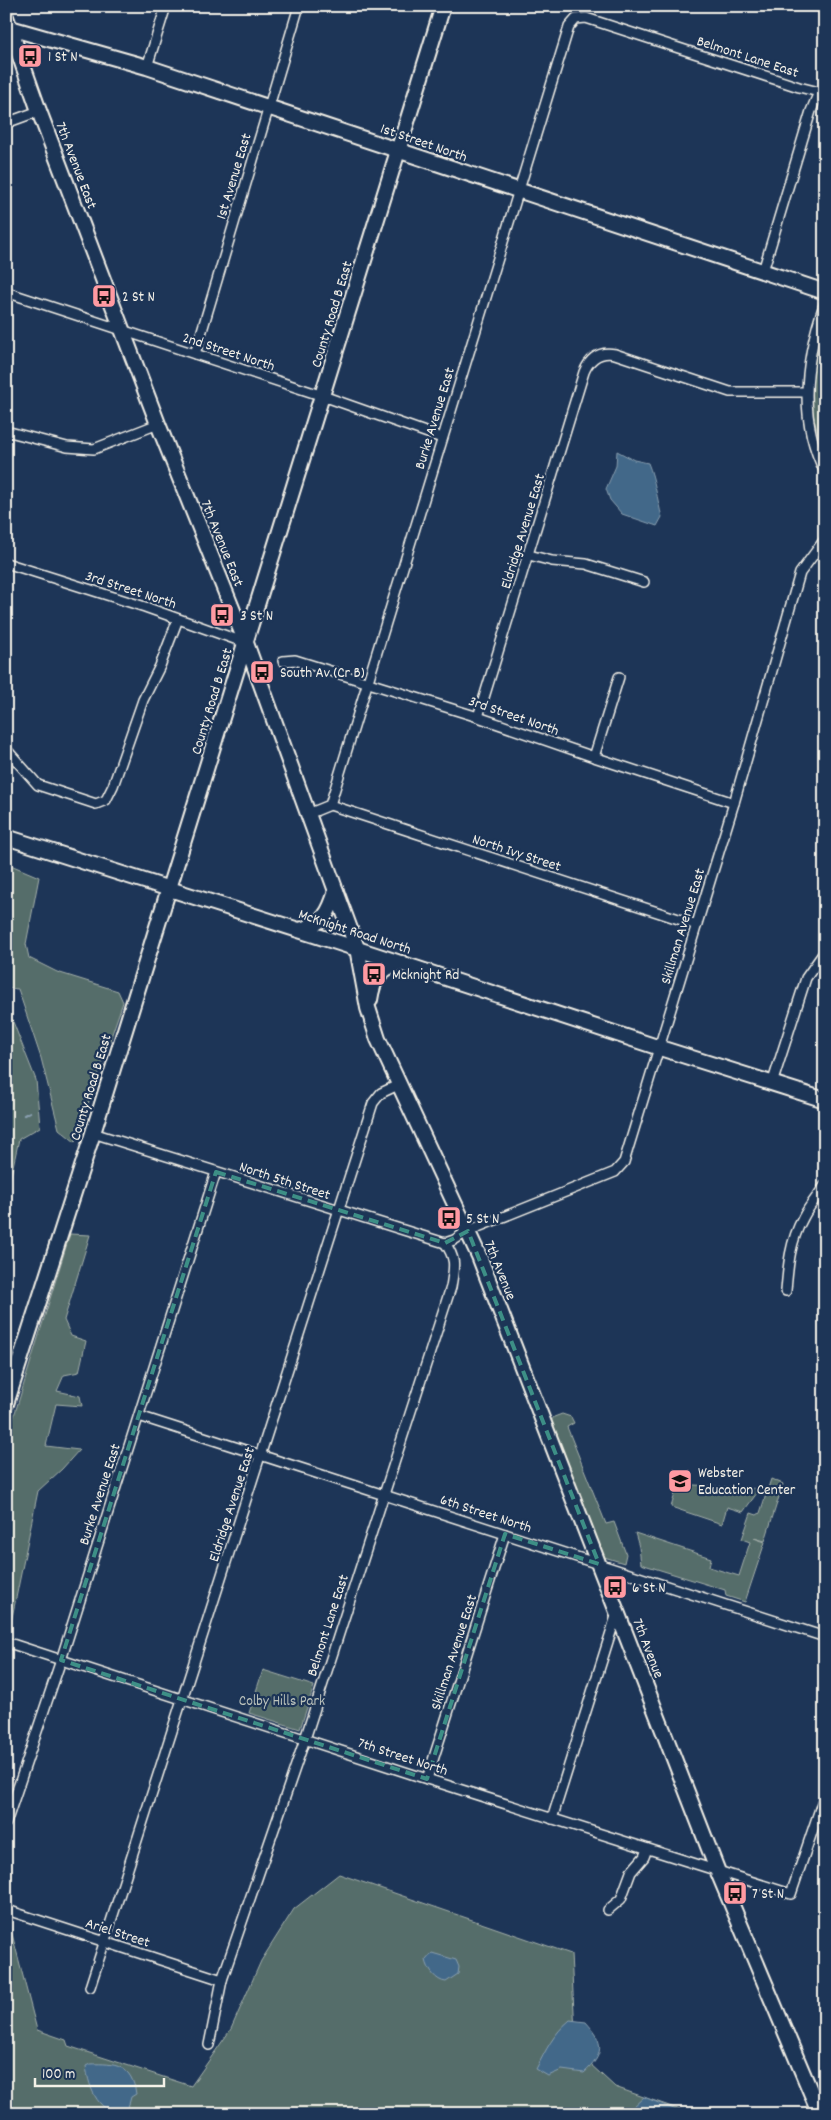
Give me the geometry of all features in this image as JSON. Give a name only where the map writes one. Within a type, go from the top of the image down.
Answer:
[{"type":"street","points":[[147,66],[166,6]]},
{"type":"street","name":"1st Avenue East","points":[[195,354],[299,6]]},
{"type":"street","name":"County Road B East","points":[[6,1404],[11,1374],[93,1133],[323,396],[442,6]]},
{"type":"street","name":"Belmont Lane East","points":[[576,19],[586,18],[819,92],[811,111],[763,271]]},
{"type":"street","name":"Burke Avenue East","points":[[330,805],[569,27],[576,19]]},
{"type":"street","name":"1st Street North","points":[[8,22],[147,66],[825,292]]},
{"type":"street","name":"7th Avenue East","points":[[8,22],[39,111],[158,424],[246,643],[357,948],[368,1008],[378,1040],[398,1085]]},
{"type":"street","points":[[6,123],[39,111]]},
{"type":"street","name":"2nd Street North","points":[[6,292],[323,396],[442,438]]},
{"type":"street","points":[[825,302],[813,340],[806,392],[809,425],[814,446],[825,472]]},
{"type":"street","name":"Eldridge Avenue East","points":[[478,717],[584,372],[587,365],[597,355],[615,354],[730,392],[806,392]]},
{"type":"street","points":[[6,431],[67,447],[94,450],[158,424]]},
{"type":"street","name":"Skillman Avenue East","points":[[468,1231],[609,1175],[620,1168],[626,1156],[660,1048],[734,803],[800,574],[825,538]]},
{"type":"street","points":[[529,555],[552,561],[586,564],[644,582]]},
{"type":"street","name":"3rd Street North","points":[[6,563],[246,643]]},
{"type":"street","points":[[6,748],[38,785],[96,804],[106,800],[113,786],[143,700],[160,666],[178,619]]},
{"type":"street","name":"3rd Street North","points":[[283,661],[295,660],[368,682],[734,803]]},
{"type":"street","points":[[594,758],[619,677]]},
{"type":"street","points":[[308,814],[330,805]]},
{"type":"street","name":"North Ivy Street","points":[[330,805],[697,924]]},
{"type":"street","name":"McKnight Road North","points":[[6,837],[357,948],[660,1048],[825,1100]]},
{"type":"street","points":[[300,930],[322,920],[330,911],[336,891]]},
{"type":"street","points":[[772,1084],[806,978],[825,951]]},
{"type":"street","points":[[368,1008],[372,983],[391,965],[402,963]]},
{"type":"street","name":"Eldridge Avenue East","points":[[90,1987],[375,1100],[381,1093],[398,1085]]},
{"type":"street","name":"7th Avenue","points":[[398,1085],[468,1231],[718,1872],[820,2114]]},
{"type":"street","name":"North 5th Street","points":[[93,1133],[444,1243]]},
{"type":"street","name":"Burke Avenue East","points":[[6,1823],[61,1660],[216,1172]]},
{"type":"street","points":[[786,1291],[789,1259],[796,1232],[825,1185]]},
{"type":"street","points":[[444,1243],[454,1240],[468,1231]]},
{"type":"street","name":"Belmont Lane East","points":[[209,2044],[222,1980],[305,1739],[382,1494],[451,1287],[455,1266],[452,1254],[444,1243]]},
{"type":"street","name":"6th Street North","points":[[139,1416],[825,1637]]},
{"type":"street","name":"Skillman Avenue East","points":[[427,1779],[505,1534]]},
{"type":"street","points":[[552,1819],[618,1613]]},
{"type":"street","name":"7th Street North","points":[[6,1642],[427,1779],[792,1894],[825,1794]]},
{"type":"street","points":[[608,1910],[621,1899],[631,1872],[640,1864],[647,1849]]},
{"type":"street","name":"Ariel Street","points":[[6,1907],[10,1911],[222,1980]]},
{"type":"highlighted area","points":[[216,1172],[445,1243],[468,1231],[599,1564],[505,1534],[427,1779],[61,1660]]},
{"type":"green space","points":[[825,311],[825,435],[819,437],[812,407],[811,379],[816,345]]},
{"type":"green space","points":[[6,863],[39,877],[26,944],[29,958],[57,972],[118,991],[123,1002],[75,1142],[59,1129],[41,1058],[18,989],[6,988]]},
{"type":"green space","points":[[6,1004],[36,1080],[40,1127],[19,1139],[10,1180],[6,1181]]},
{"type":"green space","points":[[70,1234],[90,1235],[64,1320],[71,1336],[86,1341],[79,1372],[64,1375],[57,1391],[80,1396],[82,1406],[56,1404],[46,1446],[79,1450],[38,1491],[9,1632],[6,1631],[6,1442]]},
{"type":"green space","points":[[562,1414],[571,1417],[574,1423],[567,1427],[606,1524],[614,1522],[626,1554],[624,1563],[604,1557],[552,1425],[551,1421],[554,1417]]},
{"type":"green space","points":[[771,1479],[783,1484],[765,1541],[754,1538],[765,1542],[745,1602],[726,1596],[725,1590],[641,1564],[635,1533],[711,1558],[709,1567],[739,1576],[750,1542],[742,1539],[751,1513],[757,1515],[760,1513]]},
{"type":"green space","points":[[678,1484],[760,1489],[743,1512],[727,1507],[722,1524],[671,1507]]},
{"type":"green space","name":"Colby Hills Park","points":[[263,1670],[314,1686],[300,1729],[249,1713]]},
{"type":"green space","points":[[339,1874],[571,1954],[576,2051],[615,2087],[692,2114],[6,2114],[6,1911],[37,2030],[66,2040],[68,2046],[191,2086],[231,2029],[261,1961],[294,1909]]},
{"type":"water","points":[[617,451],[634,460],[648,463],[662,517],[657,526],[622,514],[610,500],[606,489],[616,466]]},
{"type":"water","points":[[432,1953],[456,1960],[459,1967],[458,1974],[446,1982],[436,1977],[426,1960]]},
{"type":"water","points":[[570,2020],[586,2022],[597,2036],[600,2049],[591,2067],[584,2073],[562,2070],[548,2076],[536,2069],[554,2037]]},
{"type":"water","points":[[90,2064],[115,2065],[127,2072],[131,2077],[136,2094],[131,2097],[127,2112],[109,2110],[97,2100],[87,2075],[86,2066]]},
{"type":"water","points":[[644,2097],[686,2114],[631,2114],[633,2107]]},
{"type":"waterway","points":[[24,1115],[30,1112]]},
{"type":"place","name":"1 St N","points":[[30,56]]},
{"type":"place","name":"2 St N","points":[[104,296]]},
{"type":"place","name":"3 St N","points":[[222,615]]},
{"type":"place","name":"South Av (Cr B)","points":[[262,672]]},
{"type":"place","name":"Mcknight Rd","points":[[374,974]]},
{"type":"place","name":"5 St N","points":[[449,1218]]},
{"type":"place","name":"Webster Education Center","points":[[680,1481]]},
{"type":"place","name":"6 St N","points":[[615,1587]]},
{"type":"place","name":"7 St N","points":[[735,1893]]}]
